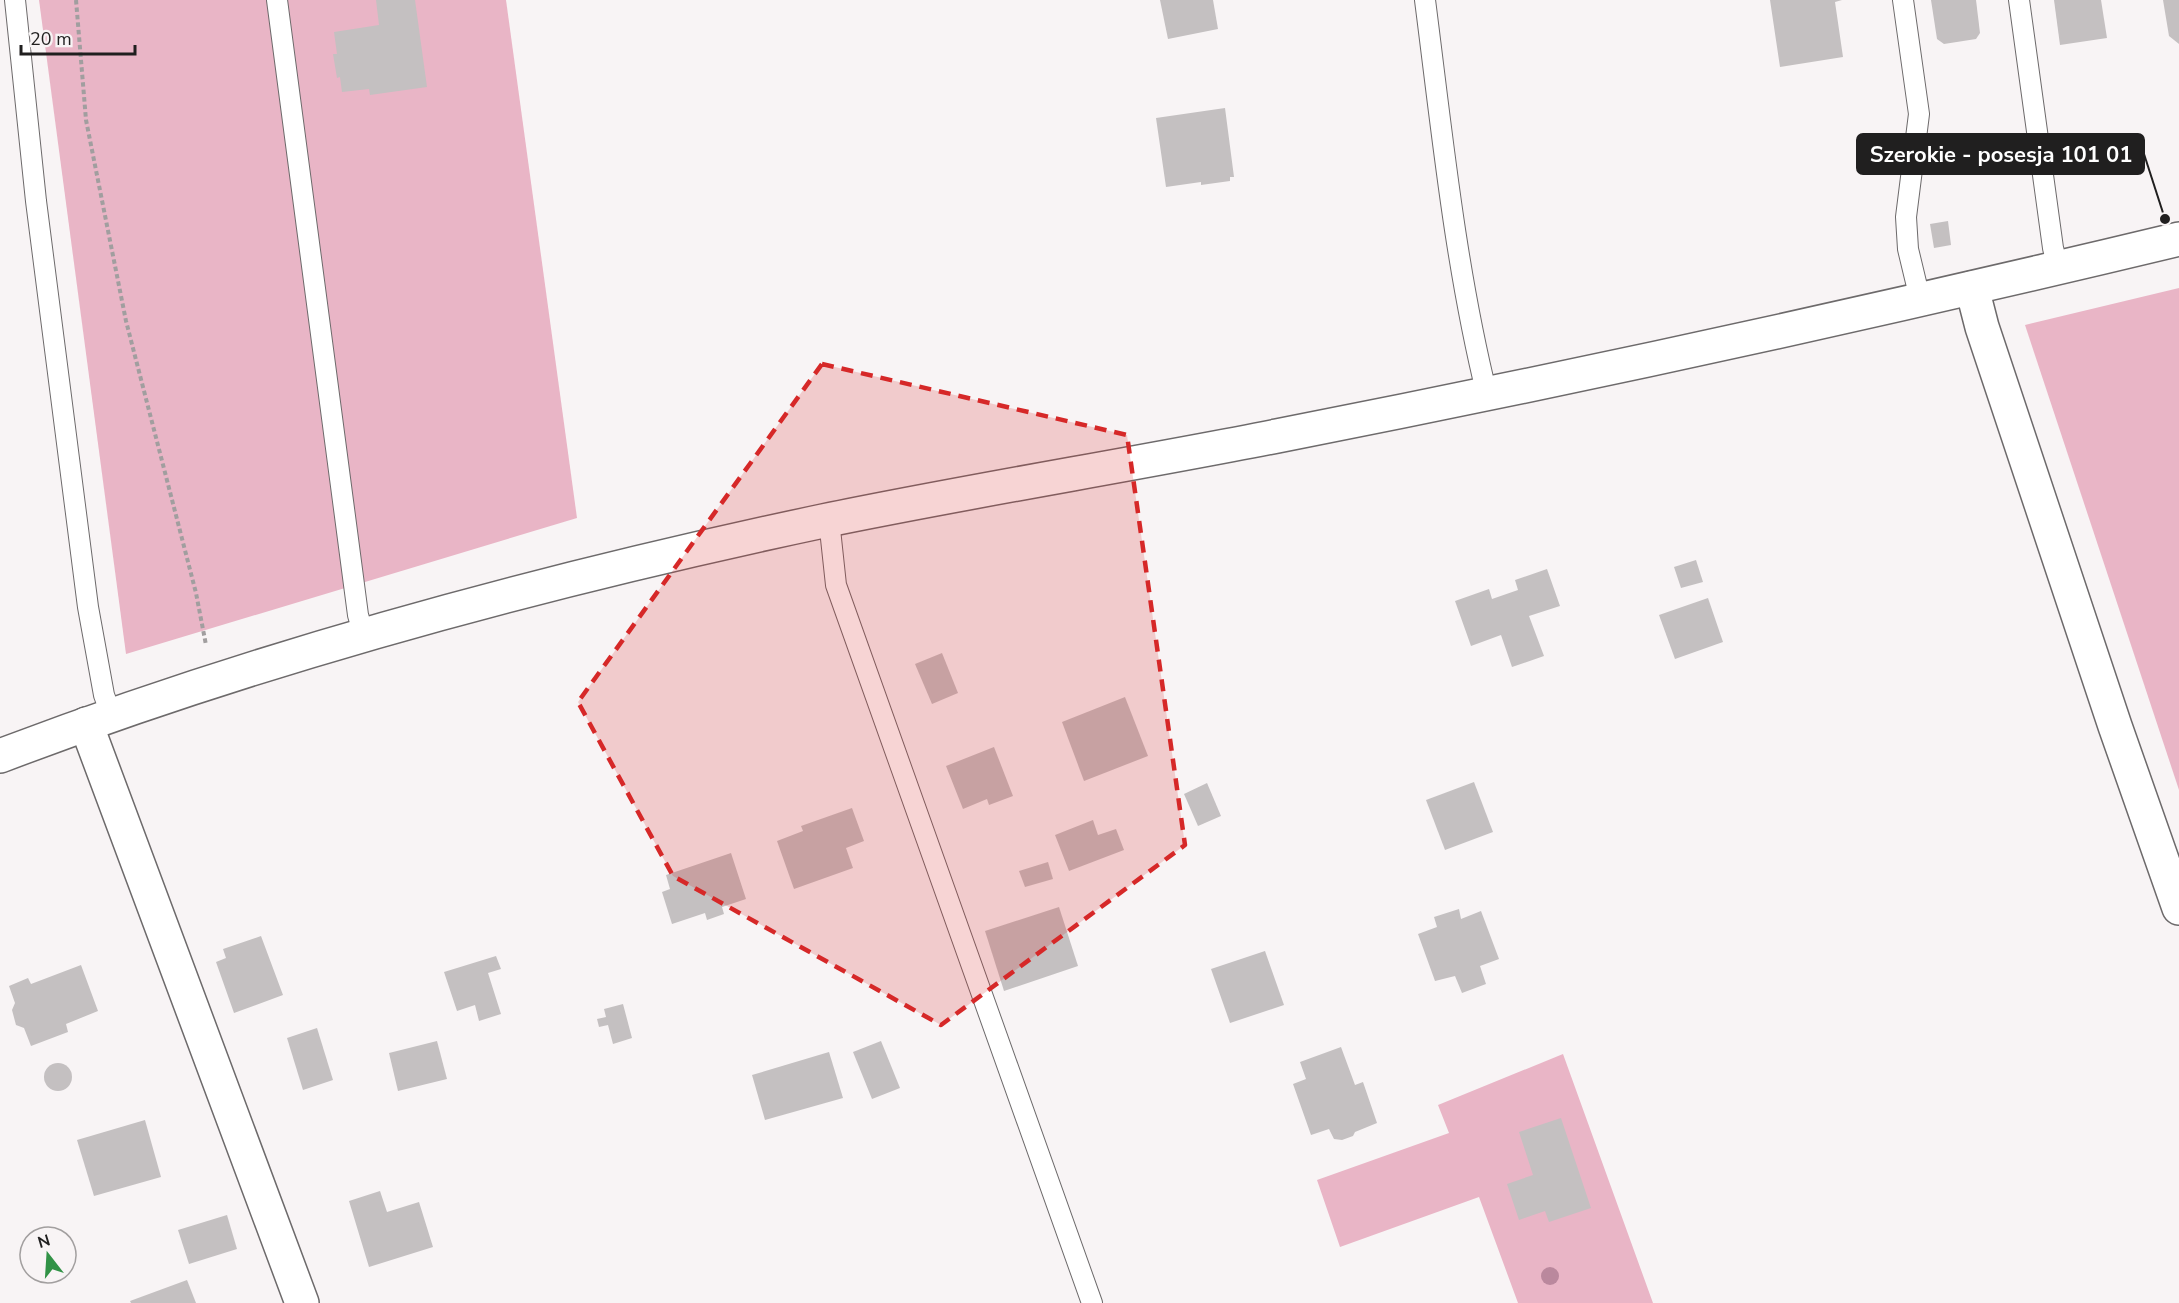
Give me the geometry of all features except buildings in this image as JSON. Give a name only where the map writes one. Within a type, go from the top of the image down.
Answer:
[{"type":"street","points":[[0,756],[99,719],[213,681],[364,636],[593,574],[829,520],[1487,395],[1972,288],[2179,239]]},
{"type":"street","points":[[1972,288],[1985,338],[2115,726],[2179,908]]},
{"type":"street","points":[[99,719],[302,1303]]},
{"type":"lane","points":[[15,0],[36,201],[87,607],[104,695],[99,719]]},
{"type":"lane","points":[[277,0],[356,603],[364,636]]},
{"type":"lane","points":[[1425,0],[1455,237],[1470,324],[1487,395]]},
{"type":"lane","points":[[1903,0],[1919,114],[1906,217],[1908,249],[1920,299]]},
{"type":"lane","points":[[2019,0],[2053,248],[2058,268]]},
{"type":"lane","points":[[829,520],[836,585],[1092,1303]]},
{"type":"path","points":[[76,0],[86,120],[126,321],[196,593],[213,681]]},
{"type":"highlighted area","points":[[822,364],[1127,435],[1185,845],[941,1025],[673,876],[578,702]]},
{"type":"shaded area","points":[[39,0],[506,0],[577,518],[126,654]]},
{"type":"shaded area","points":[[2179,288],[2179,790],[2025,325]]},
{"type":"shaded area","points":[[1563,1054],[1653,1303],[1518,1303],[1479,1197],[1340,1247],[1317,1180],[1449,1133],[1438,1105]]},
{"type":"place","name":"Szerokie - posesja 101 01","points":[[2165,219]]}]
